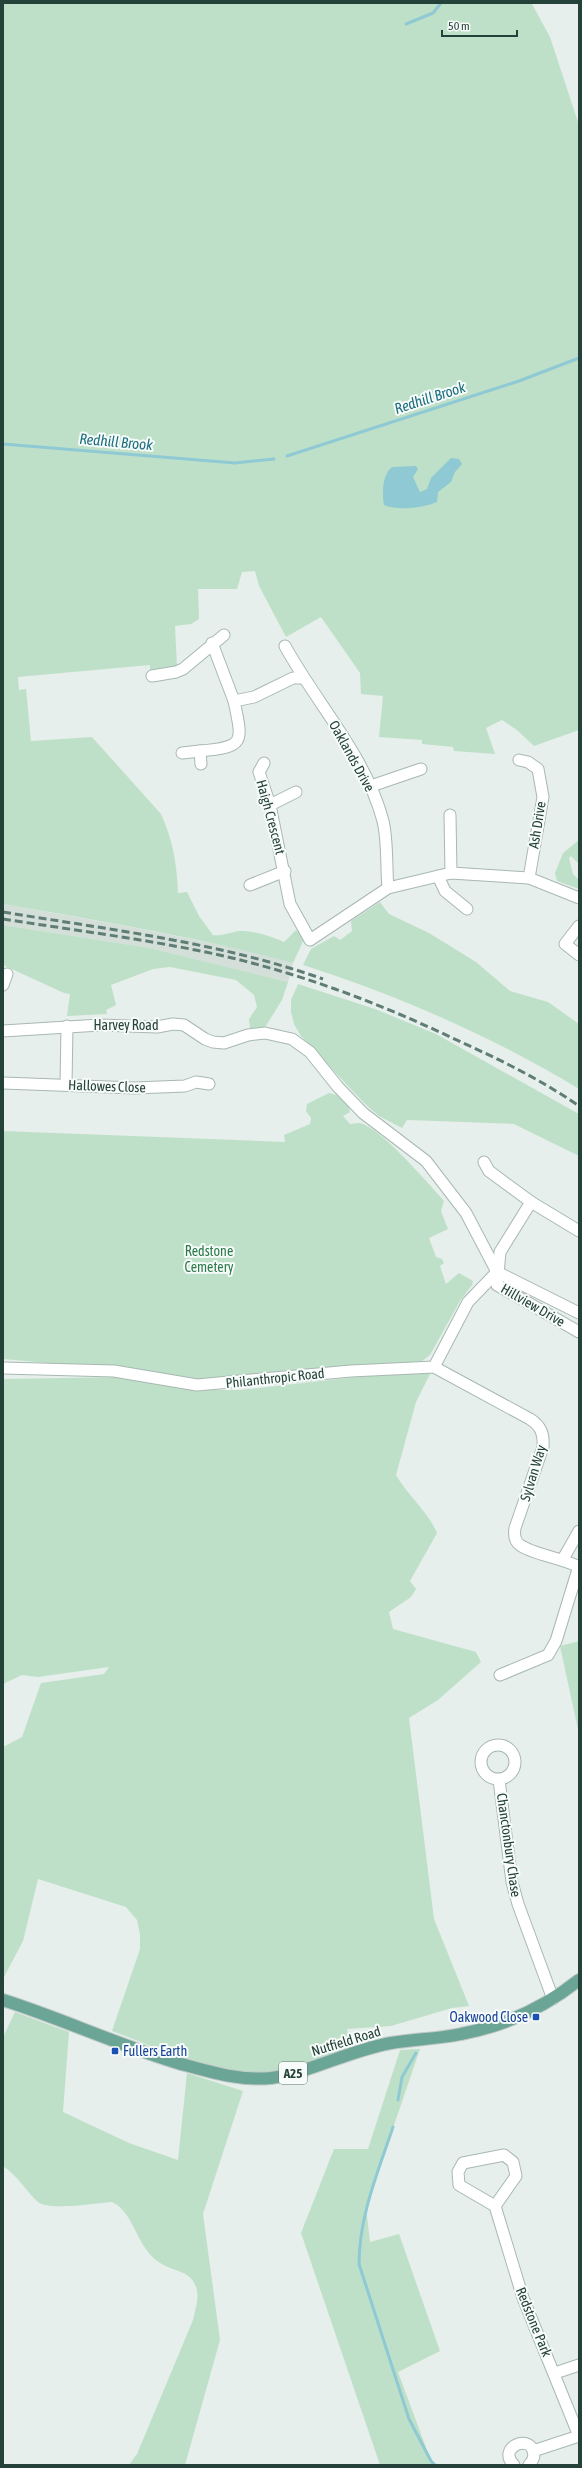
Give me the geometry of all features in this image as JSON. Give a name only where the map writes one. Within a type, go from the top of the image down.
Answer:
[{"type":"main road","name":"Nutfield Road","points":[[3,2000],[48,2015],[110,2041],[158,2057],[236,2077],[257,2079],[297,2072],[389,2044],[478,2030],[519,2016],[553,1999],[579,1980]]},
{"type":"street","points":[[152,676],[176,672],[224,635]]},
{"type":"street","points":[[182,753],[224,749],[234,744],[240,738],[240,729],[234,701],[212,643]]},
{"type":"street","name":"Oaklands Drive","points":[[285,646],[303,678],[332,718],[370,786],[383,822],[388,888]]},
{"type":"street","points":[[234,701],[254,697],[293,678],[303,678]]},
{"type":"street","points":[[200,751],[201,764]]},
{"type":"street","name":"Ash Drive","points":[[519,760],[528,762],[538,769],[543,797],[529,878]]},
{"type":"street","name":"Haigh Crescent","points":[[264,763],[259,772],[270,805],[285,871],[290,904],[310,940],[388,888]]},
{"type":"street","points":[[370,786],[421,769]]},
{"type":"street","points":[[270,805],[296,792]]},
{"type":"street","points":[[450,815],[451,873]]},
{"type":"street","name":"Haigh Crescent","points":[[250,884],[285,871]]},
{"type":"street","points":[[388,888],[451,873],[529,878],[579,898]]},
{"type":"street","points":[[438,876],[445,891],[466,909]]},
{"type":"street","points":[[579,926],[565,944],[579,955]]},
{"type":"street","points":[[3,985],[7,974]]},
{"type":"street","name":"Harvey Road","points":[[3,1031],[100,1025],[141,1028],[173,1024],[184,1025],[205,1039],[224,1043],[248,1035],[265,1033],[292,1039],[310,1052],[338,1087],[364,1113],[426,1161],[466,1213],[497,1272]]},
{"type":"street","points":[[66,1085],[67,1026]]},
{"type":"street","name":"Hallowes Close","points":[[3,1083],[151,1088],[185,1086],[196,1082],[209,1084]]},
{"type":"street","points":[[484,1162],[490,1171],[531,1202],[579,1231]]},
{"type":"street","points":[[434,1367],[468,1302],[497,1272],[500,1252],[531,1202]]},
{"type":"street","points":[[497,1272],[579,1314]]},
{"type":"street","name":"Hillview Drive","points":[[497,1272],[497,1285],[579,1332]]},
{"type":"street","name":"Philanthropic Road","points":[[3,1368],[114,1370],[197,1385],[350,1371],[434,1367]]},
{"type":"street","name":"Sylvan Way","points":[[434,1367],[530,1419],[539,1426],[543,1436],[543,1447],[514,1533],[520,1545],[563,1559],[578,1566]]},
{"type":"street","points":[[563,1559],[579,1531]]},
{"type":"street","points":[[500,1675],[548,1655],[556,1641],[578,1566]]},
{"type":"street","name":"Chanctonbury Chase","points":[[500,1780],[512,1882],[518,1904],[553,1999]]},
{"type":"street","points":[[504,2155],[513,2162],[516,2176],[495,2206],[459,2185],[458,2172],[463,2163],[504,2155]]},
{"type":"street","name":"Redstone Park","points":[[495,2206],[523,2298],[555,2373],[579,2436]]},
{"type":"street","points":[[555,2373],[579,2365]]},
{"type":"street","points":[[533,2451],[579,2436]]},
{"type":"street","points":[[514,2465],[509,2456],[514,2445],[525,2443],[533,2451],[533,2459],[529,2465]]},
{"type":"shaded area","points":[[3,904],[126,926],[246,950],[293,963],[288,982],[150,948],[3,925]]},
{"type":"green space","points":[[3,3],[534,3],[532,4],[550,37],[579,125],[579,730],[534,746],[517,730],[502,720],[486,728],[495,754],[454,751],[453,747],[422,744],[422,740],[379,737],[383,696],[361,694],[360,673],[321,617],[286,637],[259,586],[255,571],[242,572],[237,589],[198,589],[199,619],[191,624],[175,626],[177,666],[172,669],[150,670],[150,665],[18,677],[19,690],[26,689],[31,741],[92,737],[161,814],[169,833],[174,853],[178,893],[187,892],[199,916],[213,935],[223,935],[238,931],[249,931],[284,942],[296,930],[305,937],[293,963],[185,937],[3,904]]},
{"type":"green space","points":[[579,840],[579,864],[571,856],[569,858],[573,874],[579,880],[579,889],[557,881],[555,873],[563,853]]},
{"type":"green space","points":[[380,902],[389,914],[429,933],[476,962],[510,991],[548,1002],[579,1024],[579,1089],[513,1052],[444,1019],[374,990],[303,965],[311,949],[334,936],[340,940],[352,931],[351,921]]},
{"type":"green space","points":[[3,925],[150,948],[288,982],[282,1000],[264,1029],[250,1029],[249,1019],[257,1007],[254,995],[236,980],[170,967],[153,969],[111,985],[116,1005],[106,1010],[107,1014],[67,1016],[70,994],[64,993],[3,965]]},
{"type":"green space","points":[[298,984],[375,1009],[436,1034],[579,1114],[579,1156],[514,1124],[407,1120],[402,1128],[379,1116],[364,1103],[301,1036],[294,1024],[291,1012],[291,1000]]},
{"type":"green space","name":"Redstone Cemetery","points":[[329,1093],[336,1095],[348,1104],[350,1112],[343,1116],[350,1124],[363,1124],[383,1137],[444,1201],[441,1211],[448,1229],[429,1238],[436,1257],[442,1259],[444,1263],[440,1266],[446,1284],[459,1273],[473,1281],[430,1355],[422,1361],[409,1364],[211,1381],[186,1379],[119,1366],[70,1365],[3,1359],[3,1131],[285,1142],[284,1135],[310,1124],[311,1118],[306,1111],[307,1104]]},
{"type":"green space","points":[[418,1370],[430,1374],[416,1402],[396,1475],[428,1517],[437,1533],[410,1581],[416,1589],[411,1597],[389,1612],[393,1629],[476,1652],[481,1662],[438,1700],[409,1718],[434,1919],[469,2006],[452,2008],[391,2026],[347,2029],[351,2046],[310,2062],[278,2071],[250,2074],[230,2071],[189,2060],[112,2031],[140,1949],[140,1934],[137,1920],[126,1907],[38,1879],[23,1941],[3,1979],[3,1747],[22,1737],[41,1683],[104,1674],[109,1667],[38,1677],[22,1675],[3,1684],[3,1379],[123,1377],[197,1390],[240,1390]]},
{"type":"green space","points":[[579,1641],[579,1734],[560,1646]]},
{"type":"green space","points":[[15,2012],[69,2032],[63,2112],[129,2143],[178,2160],[187,2073],[243,2091],[203,2214],[220,2340],[185,2465],[129,2465],[137,2454],[193,2320],[197,2299],[196,2287],[194,2282],[182,2272],[167,2267],[153,2258],[146,2250],[131,2222],[120,2207],[112,2202],[85,2205],[44,2205],[38,2202],[13,2174],[3,2166],[3,2037]]},
{"type":"green space","points":[[420,2049],[366,2207],[370,2242],[399,2234],[440,2351],[398,2372],[431,2461],[434,2465],[380,2465],[301,2233],[334,2149],[368,2149],[400,2050]]},
{"type":"water","points":[[451,458],[459,459],[462,464],[455,472],[451,482],[438,492],[437,502],[425,506],[410,508],[396,508],[384,505],[383,490],[385,479],[392,467],[416,466],[418,469],[413,477],[420,492],[427,489],[431,478]]},
{"type":"waterway","points":[[406,24],[433,13],[441,3]]},
{"type":"waterway","name":"Redhill Brook","points":[[287,456],[519,381],[579,358]]},
{"type":"waterway","name":"Redhill Brook","points":[[3,444],[235,463],[274,459]]},
{"type":"waterway","points":[[398,2100],[402,2077],[416,2053]]},
{"type":"waterway","points":[[393,2127],[370,2194],[362,2229],[359,2264],[409,2419],[431,2461],[435,2465]]},
{"type":"railway","points":[[3,912],[124,931],[205,946],[284,966],[323,979]]},
{"type":"railway","points":[[3,919],[136,939],[215,954],[310,980],[342,991],[403,1016],[508,1064],[579,1106]]},
{"type":"place","name":"Oakwood Close","points":[[536,2017]]},
{"type":"place","name":"Fullers Earth","points":[[115,2051]]}]
